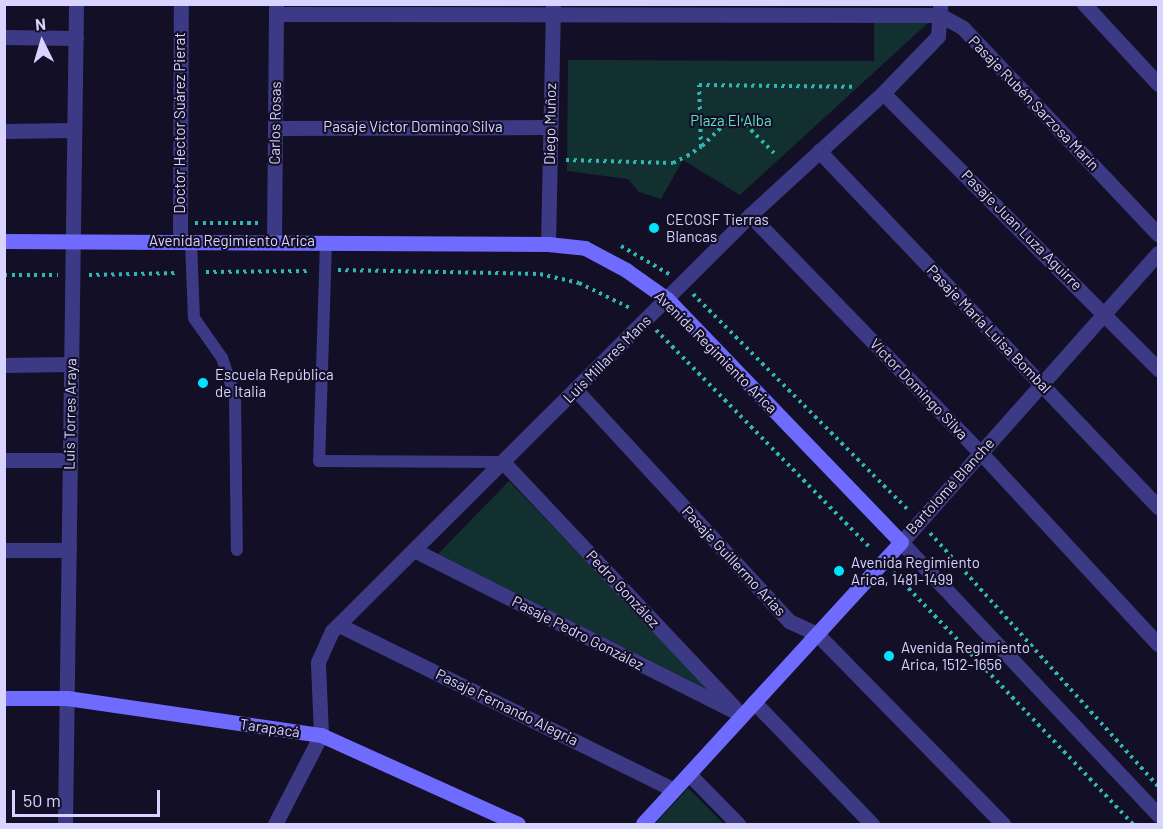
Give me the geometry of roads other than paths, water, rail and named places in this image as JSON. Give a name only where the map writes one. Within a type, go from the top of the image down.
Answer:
[{"type":"street","name":"Luis Torres Araya","points":[[65,825],[76,4]]},
{"type":"street","name":"Doctor Hector Suárez Pierat","points":[[181,4],[186,241]]},
{"type":"street","points":[[1084,4],[1158,84]]},
{"type":"street","name":"Diego Muñoz","points":[[548,244],[553,8]]},
{"type":"street","points":[[276,9],[940,10]]},
{"type":"street","name":"Carlos Rosas","points":[[274,242],[276,9]]},
{"type":"street","name":"Luis Millares Mans","points":[[321,735],[318,662],[326,638],[750,215],[883,93],[938,36],[940,10]]},
{"type":"street","name":"Pasaje Rubén Sarzosa Marín","points":[[940,10],[963,28],[1158,234]]},
{"type":"street","points":[[4,37],[76,38]]},
{"type":"street","name":"Pasaje Juan Luza Aguirre","points":[[883,93],[1105,312],[1158,369]]},
{"type":"street","name":"Pasaje Víctor Domingo Silva","points":[[275,128],[550,127]]},
{"type":"street","points":[[4,131],[74,130]]},
{"type":"street","name":"Pasaje María Luisa Bombal","points":[[819,151],[1158,507]]},
{"type":"street","name":"Víctor Domingo Silva","points":[[750,215],[980,452],[1158,644]]},
{"type":"street","name":"Avenida Regimiento Arica","points":[[4,241],[548,244],[585,248],[626,270],[667,299],[901,542],[1158,815]]},
{"type":"street","name":"Bartolomé Blanche","points":[[643,825],[901,542],[1158,253]]},
{"type":"street","points":[[4,364],[71,364]]},
{"type":"street","name":"Pasaje Guillermo Arias","points":[[575,389],[789,621],[817,634],[1003,825]]},
{"type":"street","points":[[4,460],[70,460]]},
{"type":"street","name":"Pedro González","points":[[503,462],[742,716]]},
{"type":"street","points":[[4,550],[69,550]]},
{"type":"street","name":"Pasaje Pedro González","points":[[414,550],[742,716]]},
{"type":"street","name":"Pasaje Fernando Alegria","points":[[339,625],[674,790]]},
{"type":"street","name":"Tarapacá","points":[[4,699],[67,698],[321,735],[518,825]]},
{"type":"street","points":[[754,702],[872,825]]},
{"type":"street","points":[[280,823],[321,735]]},
{"type":"street","points":[[689,774],[738,825]]},
{"type":"lane","points":[[186,241],[192,273],[194,318],[222,358],[235,396],[237,550]]},
{"type":"lane","points":[[326,242],[319,461],[503,462]]},
{"type":"place","name":"CECOSF Tierras Blancas","points":[[654,228]]},
{"type":"place","name":"Escuela República de Italia","points":[[203,383]]},
{"type":"place","name":"Avenida Regimiento Arica, 1481-1499","points":[[839,571]]},
{"type":"place","name":"Avenida Regimiento Arica, 1512-1656","points":[[889,656]]},
{"type":"park label","name":"Plaza El Alba","points":[[731,121]]}]
